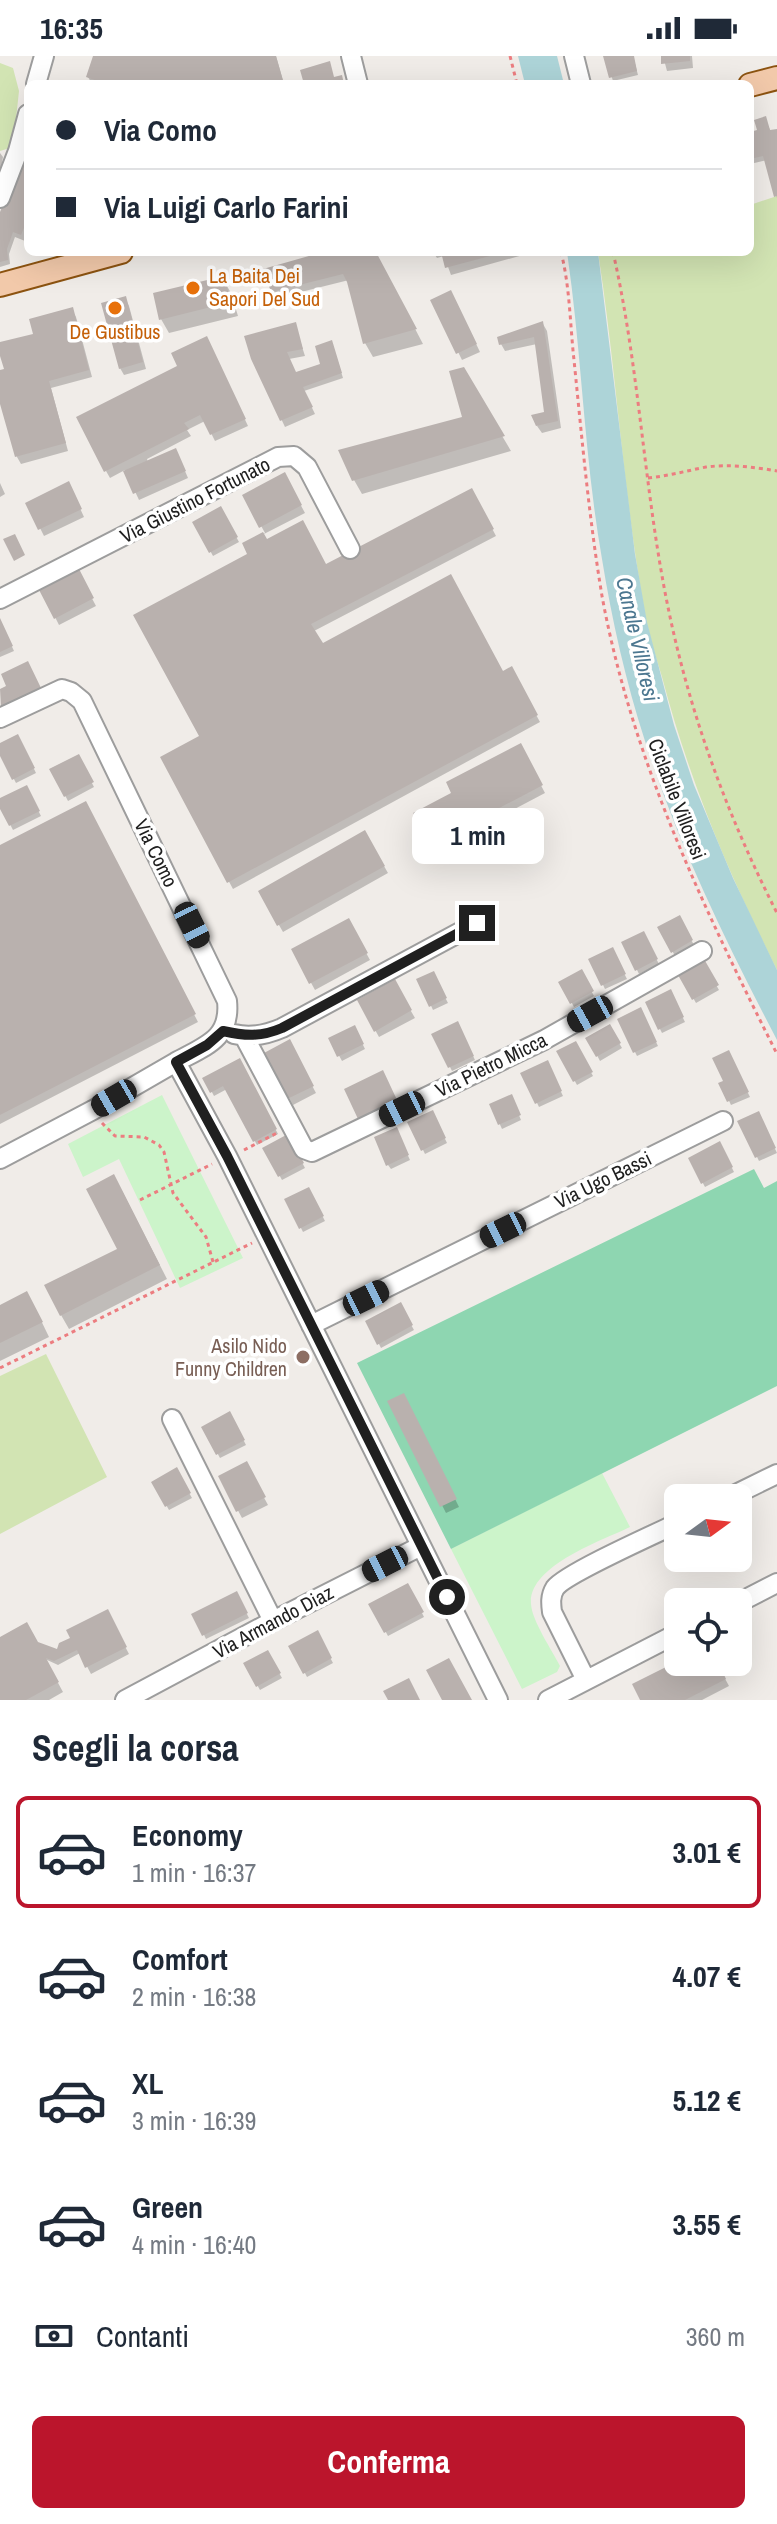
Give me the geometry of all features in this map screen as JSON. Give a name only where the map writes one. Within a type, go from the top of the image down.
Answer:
[{"type":"main road","points":[[754,84],[777,78]]},
{"type":"main road","points":[[0,285],[106,256]]},
{"type":"street","points":[[37,80],[44,56]]},
{"type":"street","points":[[351,56],[357,80]]},
{"type":"street","points":[[574,56],[580,80]]},
{"type":"street","points":[[0,198],[24,129]]},
{"type":"street","name":"Via Giustino Fortunato","points":[[0,599],[278,457],[294,456],[307,467],[350,549]]},
{"type":"street","name":"Via Como","points":[[0,718],[56,690],[66,689],[82,701],[222,987],[228,1009],[223,1031]]},
{"type":"street","points":[[0,1159],[207,1045],[223,1031],[244,1036],[265,1035],[282,1028],[477,923]]},
{"type":"street","name":"Via Pietro Micca","points":[[244,1036],[290,1126],[304,1149],[312,1152],[544,1040],[702,951]]},
{"type":"street","points":[[176,1062],[228,1157],[498,1700]]},
{"type":"street","name":"Via Ugo Bassi","points":[[311,1325],[723,1121]]},
{"type":"street","points":[[172,1419],[273,1621]]},
{"type":"street","points":[[752,1486],[777,1474]]},
{"type":"street","points":[[586,1680],[552,1612],[553,1590],[571,1576],[664,1530]]},
{"type":"street","name":"Via Armando Diaz","points":[[125,1700],[421,1546]]},
{"type":"street","points":[[752,1596],[777,1583]]},
{"type":"street","points":[[548,1700],[664,1640]]},
{"type":"path","points":[[510,56],[516,80]]},
{"type":"path","name":"Ciclabile Villoresi","points":[[562,256],[602,594],[614,654],[667,819],[698,894],[777,1054]]},
{"type":"path","points":[[614,256],[624,303],[669,610],[703,741],[723,796],[777,913]]},
{"type":"path","points":[[648,478],[679,475],[708,467],[777,471]]},
{"type":"path","points":[[93,1110],[115,1136],[144,1137],[159,1145],[164,1152],[173,1193],[206,1237],[213,1262]]},
{"type":"path","points":[[140,1200],[290,1126]]},
{"type":"path","points":[[0,1368],[266,1235]]},
{"type":"green space","points":[[0,63],[13,68],[19,91],[13,147],[0,151]]},
{"type":"green space","points":[[777,196],[777,970],[727,863],[698,790],[649,633],[631,527],[599,256],[754,256],[754,204]]},
{"type":"green space","points":[[162,1095],[243,1258],[180,1288],[119,1159],[83,1177],[68,1144]]},
{"type":"green space","points":[[754,1169],[764,1188],[777,1181],[777,1386],[451,1549],[357,1363]]},
{"type":"green space","points":[[46,1354],[107,1477],[0,1534],[0,1376]]},
{"type":"green space","points":[[602,1473],[630,1527],[568,1556],[541,1578],[533,1590],[532,1611],[560,1666],[557,1672],[522,1689],[451,1549]]},
{"type":"water","points":[[518,56],[557,56],[563,80],[524,80]]},
{"type":"water","name":"Canale Villoresi","points":[[567,256],[598,256],[635,554],[647,622],[674,725],[694,785],[733,878],[777,970],[777,1040],[688,856],[658,780],[632,696],[610,605],[596,521]]},
{"type":"building","points":[[93,56],[276,56],[283,80],[95,80],[86,77]]},
{"type":"building","points":[[603,56],[634,56],[637,71],[609,78]]},
{"type":"building","points":[[661,56],[690,56],[690,61],[661,64]]},
{"type":"building","points":[[330,61],[334,77],[342,75],[343,80],[303,80],[300,70]]},
{"type":"building","points":[[766,116],[770,130],[777,129],[777,196],[774,197],[763,156],[754,158],[754,131],[757,130],[754,120]]},
{"type":"building","points":[[24,154],[24,228],[21,235],[13,232],[7,249],[8,260],[0,262],[0,212]]},
{"type":"building","points":[[309,256],[378,256],[417,329],[363,344],[343,274],[271,292],[263,269]]},
{"type":"building","points":[[442,256],[490,256],[445,268]]},
{"type":"building","points":[[224,276],[231,302],[159,320],[153,293]]},
{"type":"building","points":[[451,290],[477,344],[456,354],[430,300]]},
{"type":"building","points":[[126,296],[143,362],[119,369],[101,303]]},
{"type":"building","points":[[73,307],[89,370],[49,381],[66,443],[15,457],[0,404],[0,370],[4,369],[0,342],[33,334],[29,319]]},
{"type":"building","points":[[543,321],[558,421],[536,426],[531,415],[544,412],[534,337],[499,345],[497,337]]},
{"type":"building","points":[[296,322],[303,349],[287,352],[296,372],[320,364],[315,346],[332,340],[342,373],[303,387],[313,407],[280,421],[251,359],[244,336]]},
{"type":"building","points":[[207,336],[246,419],[210,435],[200,415],[184,423],[189,429],[104,472],[76,417],[177,366],[171,353]]},
{"type":"building","points":[[464,367],[505,436],[352,481],[338,450],[462,417],[449,371]]},
{"type":"building","points":[[176,448],[186,471],[133,494],[123,471]]},
{"type":"building","points":[[285,472],[302,505],[259,528],[242,495]]},
{"type":"building","points":[[69,481],[82,509],[38,530],[25,503]]},
{"type":"building","points":[[472,488],[494,529],[311,624],[323,643],[451,574],[503,671],[512,666],[538,715],[227,883],[160,757],[199,736],[133,615],[247,554],[242,543],[263,532],[267,539],[303,520],[326,564]]},
{"type":"building","points":[[221,506],[238,537],[209,553],[192,522]]},
{"type":"building","points":[[15,534],[25,555],[14,561],[3,539]]},
{"type":"building","points":[[77,565],[94,598],[54,619],[37,586]]},
{"type":"building","points":[[0,618],[13,646],[0,652]]},
{"type":"building","points":[[28,661],[41,688],[1,708],[0,689],[6,686],[1,674]]},
{"type":"building","points":[[18,734],[35,768],[12,780],[0,756],[0,743]]},
{"type":"building","points":[[521,743],[543,785],[429,845],[413,813],[451,793],[446,782]]},
{"type":"building","points":[[79,754],[94,782],[64,797],[49,769]]},
{"type":"building","points":[[27,785],[40,811],[9,826],[0,809],[0,798]]},
{"type":"building","points":[[86,801],[196,1014],[0,1115],[0,845]]},
{"type":"building","points":[[365,830],[385,866],[277,926],[258,891]]},
{"type":"building","points":[[680,915],[693,940],[671,953],[657,927]]},
{"type":"building","points":[[349,918],[368,953],[309,984],[291,949]]},
{"type":"building","points":[[644,931],[658,959],[635,971],[621,942]]},
{"type":"building","points":[[613,947],[626,974],[601,986],[588,959]]},
{"type":"building","points":[[704,959],[719,985],[692,1000],[678,975]]},
{"type":"building","points":[[582,969],[594,991],[570,1004],[558,982]]},
{"type":"building","points":[[434,971],[447,998],[429,1007],[416,979]]},
{"type":"building","points":[[395,979],[412,1010],[374,1032],[357,1000]]},
{"type":"building","points":[[671,989],[684,1017],[658,1030],[645,1002]]},
{"type":"building","points":[[641,1007],[657,1042],[633,1053],[617,1019]]},
{"type":"building","points":[[458,1021],[474,1056],[448,1068],[431,1034]]},
{"type":"building","points":[[610,1024],[621,1043],[596,1057],[585,1038]]},
{"type":"building","points":[[355,1025],[364,1044],[337,1057],[328,1038]]},
{"type":"building","points":[[290,1039],[314,1086],[287,1099],[264,1053]]},
{"type":"building","points":[[576,1041],[593,1072],[573,1082],[556,1051]]},
{"type":"building","points":[[729,1050],[749,1092],[727,1102],[718,1083],[723,1081],[712,1058]]},
{"type":"building","points":[[240,1058],[277,1129],[253,1142],[223,1086],[210,1093],[202,1078]]},
{"type":"building","points":[[548,1060],[562,1091],[535,1104],[520,1073]]},
{"type":"building","points":[[383,1070],[397,1100],[358,1119],[344,1089]]},
{"type":"building","points":[[512,1094],[521,1115],[498,1125],[489,1104]]},
{"type":"building","points":[[433,1110],[446,1138],[421,1151],[407,1122]]},
{"type":"building","points":[[759,1111],[776,1148],[755,1158],[737,1121]]},
{"type":"building","points":[[397,1127],[409,1155],[386,1166],[374,1137]]},
{"type":"building","points":[[288,1134],[304,1163],[278,1177],[262,1148]]},
{"type":"building","points":[[720,1141],[733,1167],[701,1184],[688,1158]]},
{"type":"building","points":[[114,1174],[160,1265],[60,1316],[44,1285],[117,1249],[86,1189]]},
{"type":"building","points":[[309,1187],[324,1216],[299,1229],[284,1199]]},
{"type":"building","points":[[27,1291],[43,1322],[0,1343],[0,1305]]},
{"type":"building","points":[[401,1302],[413,1325],[377,1345],[365,1321]]},
{"type":"building","points":[[404,1393],[457,1499],[440,1507],[387,1401]]},
{"type":"building","points":[[230,1411],[245,1440],[216,1455],[201,1427]]},
{"type":"building","points":[[247,1461],[266,1497],[236,1512],[218,1476]]},
{"type":"building","points":[[177,1467],[191,1493],[165,1507],[151,1482]]},
{"type":"building","points":[[408,1583],[424,1612],[384,1633],[368,1604]]},
{"type":"building","points":[[237,1591],[248,1613],[202,1636],[191,1614]]},
{"type":"building","points":[[108,1609],[127,1647],[85,1668],[77,1650],[54,1661],[46,1658],[59,1682],[26,1700],[0,1700],[0,1637],[27,1622],[38,1642],[57,1649],[59,1643],[70,1638],[66,1630]]},
{"type":"building","points":[[318,1630],[332,1658],[303,1674],[288,1646]]},
{"type":"building","points":[[268,1650],[281,1673],[256,1687],[243,1663]]},
{"type":"building","points":[[449,1658],[472,1700],[442,1700],[426,1670]]},
{"type":"building","points":[[664,1668],[664,1676],[725,1676],[726,1679],[685,1700],[640,1700],[632,1684]]},
{"type":"building","points":[[409,1678],[420,1700],[388,1700],[383,1691]]},
{"type":"place","name":"La Baita Dei Sapori Del Sud","points":[[193,288]]},
{"type":"place","name":"De Gustibus","points":[[115,308]]},
{"type":"place","name":"Asilo Nido Funny Children","points":[[303,1357]]},
{"type":"route","points":[[447,1597],[227,1156],[176,1062],[207,1045],[223,1031],[252,1036],[282,1028],[477,923]]}]
